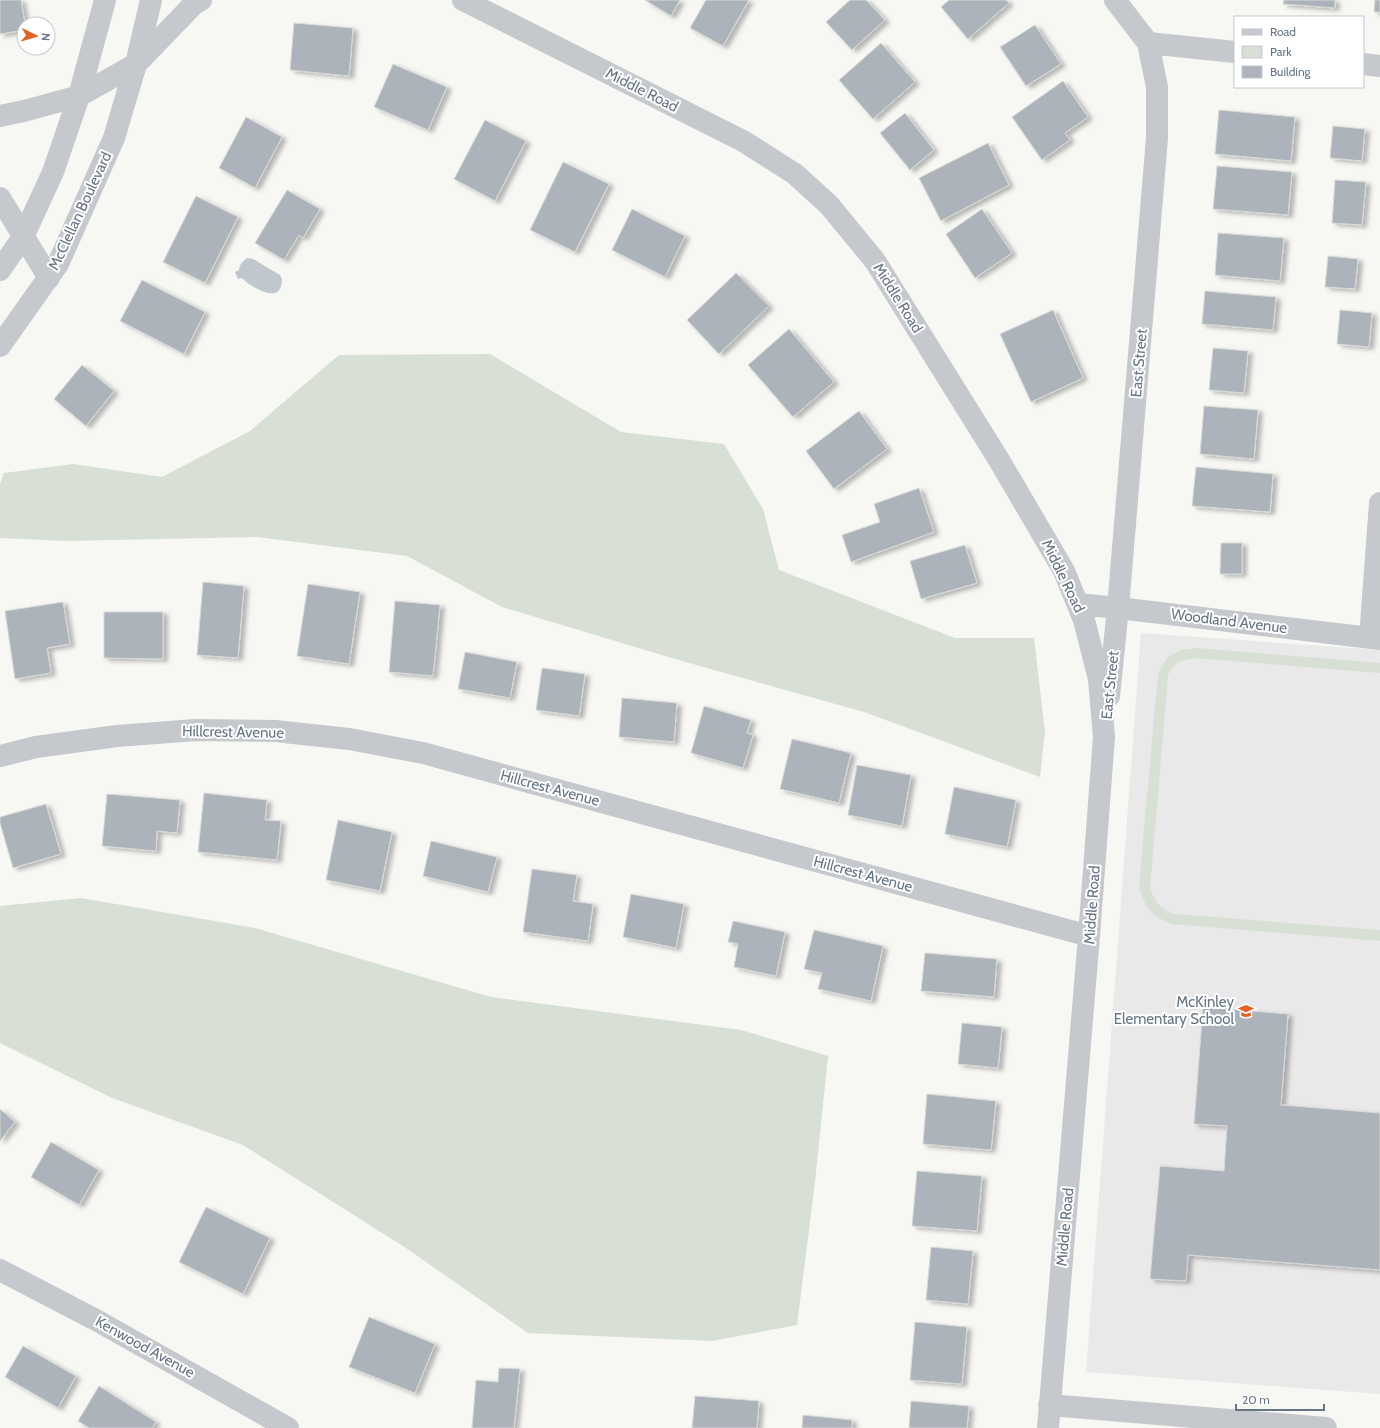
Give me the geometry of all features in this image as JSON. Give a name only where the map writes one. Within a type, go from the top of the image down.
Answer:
[{"type":"street","points":[[0,270],[23,237],[54,172],[79,96],[104,0]]},
{"type":"street","name":"McClellan Boulevard","points":[[0,346],[58,264],[114,138],[136,64],[151,0]]},
{"type":"street","name":"McClellan Boulevard","points":[[136,64],[193,5],[201,0]]},
{"type":"street","name":"Middle Road","points":[[462,0],[743,141],[795,174],[829,205],[875,260],[1006,473],[1064,571],[1078,604],[1084,620],[1099,679],[1104,737],[1090,936],[1048,1428]]},
{"type":"street","name":"East Street","points":[[1104,737],[1118,608],[1157,138],[1157,87],[1148,43],[1115,0]]},
{"type":"street","points":[[1148,43],[1234,52]]},
{"type":"street","points":[[0,116],[79,96],[136,64]]},
{"type":"street","points":[[1364,64],[1380,66]]},
{"type":"street","points":[[0,198],[49,278]]},
{"type":"street","points":[[1375,638],[1380,503]]},
{"type":"street","name":"Woodland Avenue","points":[[1078,604],[1375,638]]},
{"type":"street","name":"Hillcrest Avenue","points":[[0,756],[36,747],[117,736],[196,730],[275,731],[349,739],[423,753],[1090,936]]},
{"type":"street","name":"Kenwood Avenue","points":[[0,1270],[96,1320],[288,1428]]},
{"type":"street","points":[[1049,1405],[1317,1428]]},
{"type":"shaded area","points":[[247,258],[253,259],[280,275],[282,281],[279,291],[275,293],[267,293],[248,283],[242,278],[238,279],[235,272],[239,270],[242,263]]},
{"type":"shaded area","name":"McKinley Elementary School","points":[[1141,633],[1380,650],[1380,1394],[1086,1372]]},
{"type":"green space","points":[[490,354],[621,432],[724,444],[763,509],[779,570],[955,638],[1034,638],[1045,732],[1040,777],[864,712],[675,659],[502,607],[407,556],[257,537],[66,541],[0,538],[0,484],[4,473],[73,464],[162,477],[250,431],[339,355]]},
{"type":"green space","points":[[1197,648],[1380,663],[1380,673],[1196,658],[1176,664],[1168,675],[1150,888],[1154,898],[1161,907],[1174,914],[1380,930],[1380,941],[1172,924],[1159,918],[1147,906],[1139,886],[1158,674],[1167,658],[1180,650]]},
{"type":"green space","points":[[81,898],[255,928],[491,997],[741,1030],[828,1056],[815,1182],[797,1325],[712,1341],[528,1333],[406,1248],[243,1145],[112,1098],[0,1043],[0,906]]},
{"type":"building","points":[[0,0],[21,0],[24,16],[16,16],[16,31],[0,34]]},
{"type":"building","points":[[645,0],[680,0],[671,16]]},
{"type":"building","points":[[706,0],[749,0],[723,46],[690,28]]},
{"type":"building","points":[[850,0],[866,0],[885,20],[852,50],[826,22]]},
{"type":"building","points":[[949,0],[1006,0],[1009,3],[968,39],[941,7]]},
{"type":"building","points":[[1284,0],[1335,0],[1335,8],[1283,4]]},
{"type":"building","points":[[1375,0],[1380,0],[1380,12],[1374,12]]},
{"type":"building","points":[[294,23],[353,28],[349,76],[290,70]]},
{"type":"building","points":[[1035,25],[1061,64],[1026,86],[1000,47]]},
{"type":"building","points":[[881,43],[915,82],[873,119],[839,80]]},
{"type":"building","points":[[393,64],[447,87],[428,130],[374,107]]},
{"type":"building","points":[[1063,81],[1088,117],[1065,133],[1070,140],[1042,160],[1012,117]]},
{"type":"building","points":[[1219,110],[1295,117],[1291,161],[1215,154]]},
{"type":"building","points":[[905,113],[934,150],[910,170],[880,133]]},
{"type":"building","points":[[246,117],[282,137],[255,188],[219,168]]},
{"type":"building","points":[[485,120],[526,141],[495,201],[454,179]]},
{"type":"building","points":[[1333,126],[1365,129],[1362,161],[1330,158]]},
{"type":"building","points":[[988,143],[1009,185],[941,221],[919,178]]},
{"type":"building","points":[[563,162],[609,184],[575,252],[530,230]]},
{"type":"building","points":[[1217,166],[1292,172],[1288,215],[1213,209]]},
{"type":"building","points":[[1335,180],[1366,182],[1362,225],[1332,223]]},
{"type":"building","points":[[287,190],[320,209],[303,238],[299,235],[284,260],[255,243]]},
{"type":"building","points":[[196,196],[238,217],[205,283],[163,262]]},
{"type":"building","points":[[632,209],[685,236],[665,277],[612,250]]},
{"type":"building","points":[[982,209],[1012,253],[975,278],[946,234]]},
{"type":"building","points":[[1218,233],[1284,238],[1280,281],[1215,275]]},
{"type":"building","points":[[1328,256],[1358,259],[1355,289],[1325,287]]},
{"type":"building","points":[[736,273],[769,306],[719,354],[687,320]]},
{"type":"building","points":[[142,280],[205,312],[184,354],[120,321]]},
{"type":"building","points":[[1205,291],[1276,297],[1273,330],[1202,324]]},
{"type":"building","points":[[1053,310],[1083,378],[1031,402],[1000,334]]},
{"type":"building","points":[[1340,310],[1372,313],[1369,347],[1337,344]]},
{"type":"building","points":[[789,329],[834,382],[793,417],[748,365]]},
{"type":"building","points":[[1213,348],[1248,351],[1244,393],[1209,390]]},
{"type":"building","points":[[82,365],[114,391],[86,426],[54,399]]},
{"type":"building","points":[[1204,406],[1258,410],[1254,459],[1200,454]]},
{"type":"building","points":[[859,411],[887,449],[834,489],[806,451]]},
{"type":"building","points":[[1196,467],[1273,474],[1270,512],[1192,506]]},
{"type":"building","points":[[919,488],[934,532],[851,562],[842,535],[880,522],[874,504]]},
{"type":"building","points":[[1221,543],[1242,543],[1242,574],[1220,574]]},
{"type":"building","points":[[965,545],[977,583],[921,599],[910,561]]},
{"type":"building","points":[[203,582],[244,586],[238,658],[197,655]]},
{"type":"building","points":[[308,584],[360,592],[349,664],[297,656]]},
{"type":"building","points":[[395,601],[440,605],[433,676],[389,672]]},
{"type":"building","points":[[63,602],[70,644],[47,648],[51,673],[15,679],[5,611]]},
{"type":"building","points":[[104,612],[163,612],[163,659],[104,658]]},
{"type":"building","points":[[465,652],[517,662],[510,698],[458,689]]},
{"type":"building","points":[[542,668],[585,674],[579,716],[536,710]]},
{"type":"building","points":[[622,698],[677,703],[674,742],[619,737]]},
{"type":"building","points":[[704,706],[751,720],[747,733],[753,735],[743,768],[691,753]]},
{"type":"building","points":[[792,739],[851,753],[839,803],[780,789]]},
{"type":"building","points":[[857,765],[911,775],[902,826],[848,815]]},
{"type":"building","points":[[954,787],[1016,800],[1007,847],[945,834]]},
{"type":"building","points":[[204,793],[267,800],[265,820],[281,821],[277,860],[198,852]]},
{"type":"building","points":[[107,794],[180,800],[177,833],[157,831],[156,851],[102,846]]},
{"type":"building","points":[[46,804],[61,854],[13,868],[0,823],[0,817]]},
{"type":"building","points":[[338,820],[392,832],[380,891],[326,880]]},
{"type":"building","points":[[431,841],[497,857],[488,892],[423,876]]},
{"type":"building","points":[[532,869],[577,875],[573,901],[593,904],[588,941],[523,932]]},
{"type":"building","points":[[631,894],[684,904],[676,948],[623,937]]},
{"type":"building","points":[[733,921],[785,932],[776,976],[734,967],[738,944],[728,942]]},
{"type":"building","points":[[814,930],[883,946],[871,1001],[818,989],[822,973],[804,969]]},
{"type":"building","points":[[925,953],[997,959],[994,997],[921,991]]},
{"type":"building","points":[[1203,1007],[1288,1014],[1281,1105],[1380,1113],[1380,1270],[1188,1255],[1186,1281],[1150,1279],[1160,1166],[1224,1171],[1227,1126],[1194,1124]]},
{"type":"building","points":[[962,1023],[1002,1027],[998,1068],[958,1064]]},
{"type":"building","points":[[927,1094],[996,1101],[991,1150],[923,1144]]},
{"type":"building","points":[[0,1109],[15,1122],[0,1141]]},
{"type":"building","points":[[51,1142],[99,1170],[79,1205],[31,1177]]},
{"type":"building","points":[[917,1171],[982,1176],[977,1231],[912,1226]]},
{"type":"building","points":[[206,1207],[270,1238],[243,1294],[179,1262]]},
{"type":"building","points":[[931,1247],[973,1251],[968,1304],[926,1300]]},
{"type":"building","points":[[369,1317],[435,1344],[415,1393],[349,1367]]},
{"type":"building","points":[[915,1322],[967,1327],[962,1384],[910,1380]]},
{"type":"building","points":[[23,1346],[76,1376],[58,1408],[5,1377]]},
{"type":"building","points":[[499,1368],[520,1369],[514,1428],[472,1428],[476,1380],[498,1382]]},
{"type":"building","points":[[99,1386],[156,1422],[152,1428],[89,1428],[78,1421]]},
{"type":"building","points":[[695,1396],[759,1401],[757,1428],[692,1428]]},
{"type":"building","points":[[911,1401],[969,1406],[967,1428],[909,1428]]},
{"type":"building","points":[[803,1415],[852,1420],[852,1428],[802,1428]]},
{"type":"place","name":"McKinley Elementary School","points":[[1246,1011]]}]
